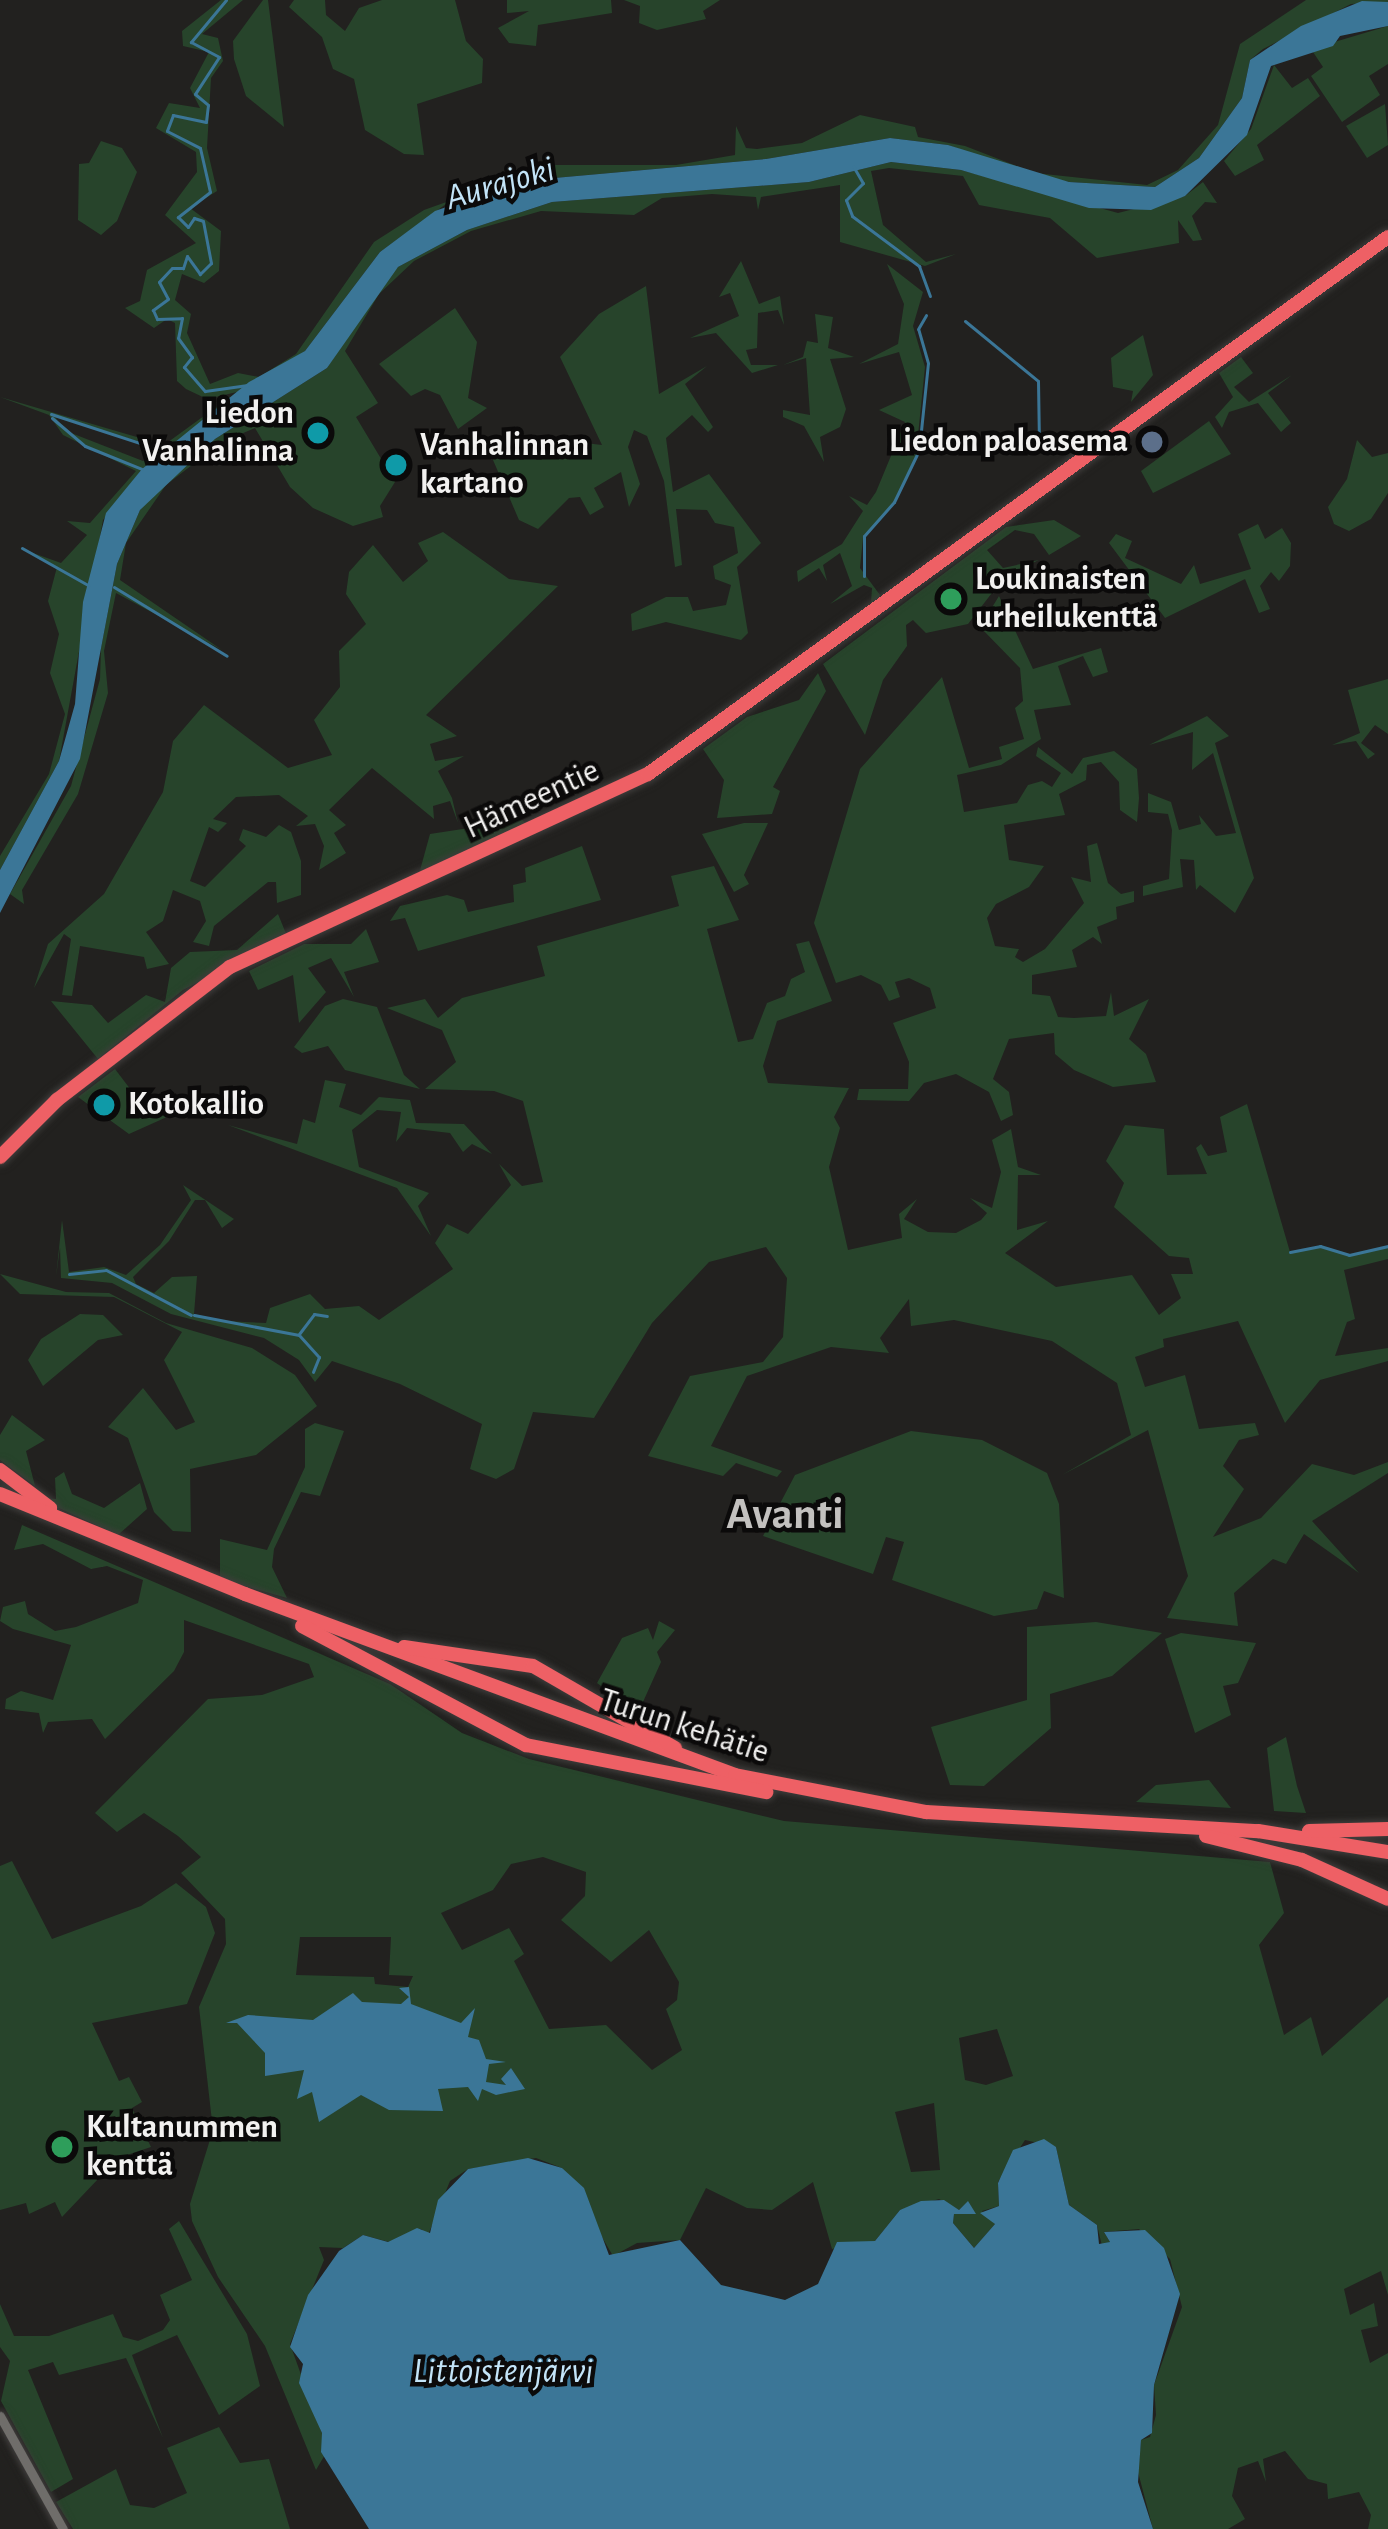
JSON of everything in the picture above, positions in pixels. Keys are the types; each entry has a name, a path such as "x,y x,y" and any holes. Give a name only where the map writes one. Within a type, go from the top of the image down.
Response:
{"highway":[{"name":"Hämeentie","path":"0,1157 80,1082 245,959 648,774 1388,237"},
{"name":"Hämeentie","path":"0,1168 80,1082"},
{"path":"0,1470 112,1541"},
{"name":"Turun kehätie","path":"0,1494 524,1704 777,1795 947,1823 1206,1836 1388,1857"},
{"name":"Turun kehätie","path":"0,1504 302,1626 506,1697"},
{"path":"302,1626 526,1745 777,1795"},
{"path":"344,1632 533,1666 679,1750 799,1791"},
{"name":"Turun kehätie","path":"524,1704 682,1759 799,1791 951,1815 1258,1831 1388,1857"},
{"path":"1258,1831 1388,1829"},
{"path":"1206,1836 1302,1860 1388,1899"}],"main road":[{"path":"0,2416 62,2529"}],"green space":[{"path":"221,0 243,0 202,34 218,38 223,61 211,78 207,148 217,191 190,208 221,231 219,271 204,283 182,274 175,300 191,314 187,333 210,384 238,373 259,377 296,354 374,242 424,210 522,175 556,165 676,165 735,155 736,126 746,148 757,149 802,143 860,115 915,127 918,137 965,146 1035,173 1147,185 1178,170 1218,125 1240,44 1306,0 1388,0 1351,4 1263,49 1250,60 1242,98 1199,158 1155,187 1069,182 1033,175 948,145 890,138 766,159 521,181 446,204 380,252 305,351 142,469 103,520 59,761 0,870 0,856 49,774 65,714 50,673 59,634 48,601 57,567 19,548 61,563 87,535 67,521 90,523 136,471 63,435 49,415 0,397 164,445 237,392 207,399 186,389 177,381 175,323 167,319 154,328 125,308 140,301 147,270 196,243 165,215 197,172 196,152 156,128 169,103 200,108 190,88 209,52 183,46 182,31","holes":["55,417 158,447 160,453 143,461 66,431"]},
{"path":"263,0 268,0 284,127 246,96 234,59 233,41"},
{"path":"294,0 325,0 326,15 345,31 359,8 382,0 455,0 466,41 483,59 482,83 417,104 424,155 404,154 365,130 354,79 333,69 322,37 289,7"},
{"path":"507,0 611,0 612,13 538,25 536,46 509,43 498,28 529,11 507,13"},
{"path":"624,0 720,0 703,11 706,19 657,30 639,23 640,6"},
{"path":"1388,26 1388,64 1369,76 1380,95 1342,122 1311,76 1323,67 1311,49"},
{"path":"1274,65 1292,88 1308,78 1320,96 1257,145 1264,160 1235,176 1224,161 1251,129"},
{"path":"1385,104 1388,145 1367,158 1346,126"},
{"path":"101,141 122,148 137,172 117,221 101,235 78,220 79,164 89,163"},
{"path":"891,162 961,170 1118,213 1185,196 1203,182 1217,203 1205,202 1192,216 1202,240 1193,241 1178,220 1179,243 1097,258 1050,218 979,205 963,176 889,168 871,171 883,225 926,262 956,254 925,266 840,242 840,185 761,197 758,210 756,197 712,194 662,198 634,215 541,211 471,231 414,261 379,294 345,351 378,403 356,417 395,482 380,506 383,517 353,526 313,508 290,487 255,428 222,442 166,485 126,543 120,580 222,650 116,593 104,651 108,693 78,794 22,890 24,904 10,894 71,786 100,679 101,648 117,564 140,510 156,490 215,439 327,368 382,282 398,267 467,230 552,202 809,182"},
{"path":"741,261 759,304 780,296 784,325 778,310 758,313 757,348 746,350 751,365 778,365 752,373 716,333 690,338 739,316 730,293 719,297"},
{"path":"887,264 923,292 913,326 925,367 916,455 895,501 863,538 860,568 880,595 878,599 871,603 872,588 864,585 830,604 852,586 840,553 823,565 827,581 819,568 798,582 797,571 842,544 863,511 849,496 867,505 876,492 905,422 879,410 912,395 899,352 859,364 898,344 904,304"},
{"path":"646,286 659,394 707,366 685,384 713,427 708,432 692,415 666,438 673,492 709,474 761,543 737,567 748,633 741,640 666,622 632,631 631,614 666,597 688,597 693,611 726,605 731,585 715,579 713,566 738,553 734,527 715,523 707,510 676,509 682,565 675,567 664,481 647,436 634,430 628,447 640,484 629,507 621,472 594,488 604,507 590,515 580,497 569,498 538,529 519,520 493,460 497,445 517,435 602,445 560,357 599,314"},
{"path":"455,308 477,342 468,398 487,408 458,429 440,395 425,389 411,396 379,364"},
{"path":"815,314 833,317 828,348 854,357 830,359 846,409 840,427 820,437 824,462 804,426 783,417 783,410 810,415 806,358 783,365 803,357 807,341 818,343"},
{"path":"1143,335 1153,375 1131,402 1133,391 1113,387 1111,358"},
{"path":"1241,357 1253,373 1234,387 1249,402 1292,375 1268,393 1291,423 1281,432 1258,403 1229,412 1222,428 1215,417 1233,397 1219,373"},
{"path":"1209,421 1231,454 1153,493 1141,471"},
{"path":"1357,440 1372,457 1388,453 1388,493 1371,519 1349,531 1334,524 1328,507 1347,479"},
{"path":"1054,520 1081,536 1049,555 1034,534 1015,530 987,550 1003,568 1039,560 1005,576 968,624 926,633 913,620 906,625 907,646 883,680 865,735 823,664 1006,527"},
{"path":"1258,524 1265,539 1282,528 1291,543 1290,566 1279,581 1271,572 1260,586 1270,609 1259,613 1245,579 1165,618 1109,543 1116,534 1132,541 1125,558 1181,584 1194,565 1200,584 1251,569 1238,534"},
{"path":"443,532 509,579 558,586 426,715 457,736 430,744 435,761 464,756 438,771 452,798 458,823 450,801 433,806 434,819 372,768 329,810 346,825 334,833 346,853 319,870 324,846 315,824 296,826 308,816 279,795 236,797 213,819 227,823 218,832 209,827 190,881 205,887 246,846 239,840 243,829 266,837 279,825 291,832 301,861 301,895 277,903 276,882 268,882 214,926 209,946 193,942 206,921 200,901 173,890 163,921 146,932 169,964 147,969 144,957 80,946 72,996 62,995 71,939 64,934 34,988 48,944 104,894 163,792 173,741 204,705 288,768 332,755 314,720 340,687 339,651 366,624 346,594 349,572 373,545 403,582 428,561 418,543"},
{"path":"999,596 1033,669 1101,648 1108,672 1093,677 1083,656 1058,666 1071,705 1034,710 1041,739 1001,765 957,775 964,812 1017,803 1028,785 1042,781 1052,787 1061,773 1036,756 1038,747 1072,774 1083,758 1114,751 1137,769 1139,798 1137,822 1120,810 1119,782 1101,762 1087,765 1086,780 1059,794 1065,815 1004,825 1009,860 1044,866 1029,887 996,904 987,918 995,946 1019,949 1015,957 1023,962 1045,949 1084,903 1071,877 1091,882 1087,846 1097,843 1108,883 1121,894 1134,891 1134,902 1116,907 1117,919 1097,927 1102,944 1093,937 1072,950 1077,967 1032,975 1032,994 1050,996 1058,1017 1074,1018 1106,1016 1111,992 1114,1016 1149,999 1129,1039 1146,1054 1156,1082 1113,1087 1074,1070 1055,1054 1054,1033 1009,1039 993,1079 1009,1092 1013,1115 1001,1121 989,1092 956,1074 924,1083 909,1101 857,1100 859,1089 908,1089 909,1062 893,1023 936,1008 930,988 909,978 895,982 900,997 889,1001 881,985 861,975 836,983 814,923 860,769 942,677 969,768 1002,759 999,747 1024,739 1015,708 1023,701 1020,668 980,627"},
{"path":"818,673 826,691 773,787 780,791 772,814 717,818 724,780 703,749 747,717 799,700"},
{"path":"1388,679 1388,734 1375,725 1361,743 1375,754 1368,759 1356,741 1332,745 1360,733 1348,690"},
{"path":"1207,716 1229,736 1215,743 1254,878 1235,913 1200,885 1196,890 1194,860 1180,859 1183,887 1143,896 1143,886 1169,879 1172,830 1168,814 1148,812 1148,793 1171,802 1179,830 1201,824 1199,815 1216,836 1236,833 1213,753 1192,770 1193,732 1149,745"},
{"path":"522,820 529,825 419,874 430,834"},
{"path":"744,823 768,823 744,875 749,884 734,892 702,834"},
{"path":"582,846 601,900 418,951 405,918 390,921 400,906 447,895 464,900 468,912 514,902 513,885 526,882 525,868"},
{"path":"714,866 739,920 707,929 738,1042 753,1039 767,1003 785,996 791,979 805,972 796,944 809,941 832,1001 777,1021 763,1066 768,1083 849,1088 834,1117 840,1128 829,1167 848,1250 902,1238 899,1214 917,1199 904,1219 928,1232 956,1233 981,1220 987,1213 970,1198 992,1208 1001,1172 992,1140 1011,1129 1018,1167 1041,1175 1018,1175 1017,1230 1048,1221 1005,1253 1056,1287 1132,1275 1159,1315 1181,1298 1171,1274 1193,1274 1189,1258 1169,1256 1114,1207 1124,1183 1106,1161 1125,1125 1164,1129 1167,1175 1207,1174 1196,1148 1201,1144 1208,1156 1227,1152 1220,1117 1247,1104 1290,1252 1320,1246 1349,1255 1388,1246 1388,1259 1344,1270 1355,1319 1347,1322 1335,1356 1388,1348 1388,1361 1320,1380 1285,1423 1238,1321 1163,1339 1164,1347 1135,1357 1145,1387 1185,1375 1199,1429 1255,1423 1259,1435 1239,1440 1223,1466 1244,1489 1213,1537 1261,1518 1312,1464 1354,1475 1388,1462 1388,1473 1312,1521 1359,1573 1304,1534 1286,1564 1273,1559 1234,1593 1238,1626 1167,1618 1188,1576 1148,1430 1062,1475 1131,1435 1117,1383 1052,1341 954,1320 911,1326 909,1299 880,1338 889,1353 831,1347 747,1376 711,1446 782,1471 777,1477 736,1463 723,1476 648,1456 690,1376 763,1362 783,1337 787,1278 766,1247 709,1262 652,1323 594,1418 533,1412 514,1469 496,1479 470,1469 482,1424 400,1384 332,1361 315,1382 299,1360 264,1338 171,1314 112,1283 61,1278 60,1247 56,1277 62,1220 69,1272 104,1267 126,1275 160,1245 191,1200 183,1185 234,1219 222,1228 205,1200 195,1200 169,1241 133,1277 136,1284 154,1293 172,1277 197,1276 194,1314 224,1321 266,1323 270,1308 310,1294 325,1309 359,1306 379,1320 453,1269 435,1243 447,1224 468,1234 511,1185 499,1164 522,1186 543,1182 523,1101 494,1091 425,1089 456,1062 442,1030 387,1008 425,999 438,1018 462,998 545,976 537,946 679,906 671,876"},
{"path":"278,914 287,936 183,990 98,1059 51,1001 92,1005 108,1023 146,995 165,1002 171,968 190,952 237,950"},
{"path":"366,929 379,962 344,972 354,997 331,958 308,968 326,992 299,1023 293,975 258,990 249,971 304,944 351,944"},
{"path":"343,999 377,1007 404,1075 420,1089 345,1070 328,1046 302,1053 294,1047 325,1006"},
{"path":"115,1069 134,1094 187,1108 129,1134 78,1097"},
{"name":"Kotokallio","path":"325,1080 346,1084 339,1107 361,1115 379,1097 410,1100 416,1123 464,1124 492,1154 472,1144 463,1152 450,1133 407,1128 396,1142 401,1112 377,1110 352,1130 359,1167 429,1193 418,1206 431,1236 397,1188 228,1125 297,1144 303,1119 315,1123"},
{"path":"0,1274 66,1292 109,1293 166,1323 252,1348 295,1375 317,1406 256,1455 190,1469 191,1532 173,1531 154,1512 128,1438 108,1427 143,1388 176,1430 195,1422 164,1360 182,1332 114,1297 20,1294"},
{"path":"80,1314 103,1315 123,1335 98,1340 43,1386 28,1360 41,1339"},
{"path":"12,1415 45,1440 26,1451 35,1486 0,1460 0,1435"},
{"path":"315,1423 344,1431 320,1496 301,1492 274,1549 272,1567 287,1598 220,1579 220,1539 267,1550 305,1467 305,1429"},
{"path":"911,1431 982,1440 1047,1473 1059,1504 1064,1598 1044,1591 1037,1609 994,1616 892,1580 904,1542 886,1537 873,1574 763,1536 795,1475"},
{"path":"64,1472 72,1494 104,1508 140,1483 147,1509 118,1535 37,1498 56,1499 55,1478"},
{"path":"22,1525 390,1684 462,1733 529,1759 784,1821 1270,1862 1284,1913 1259,1945 1284,2035 1311,2017 1322,2056 1388,1997 1388,2295 1381,2271 1344,2289 1350,2315 1374,2303 1378,2326 1361,2330 1370,2363 1388,2353 1388,2529 1368,2529 1371,2515 1359,2492 1328,2499 1327,2484 1308,2479 1285,2451 1263,2459 1266,2482 1258,2461 1238,2468 1232,2496 1245,2519 1228,2529 1153,2529 1138,2472 1141,2440 1150,2437 1156,2415 1154,2385 1182,2307 1170,2259 1139,2229 1104,2232 1110,2242 1102,2246 1097,2225 1069,2205 1056,2147 1025,2140 998,2182 999,2206 982,2211 995,2224 974,2248 953,2223 954,2214 975,2214 968,2202 959,2210 939,2199 900,2210 875,2241 832,2249 813,2182 772,2210 747,2208 706,2188 680,2240 637,2243 613,2256 562,2168 536,2158 468,2169 450,2181 428,2235 421,2229 389,2242 363,2235 343,2248 319,2247 324,2260 290,2344 322,2433 326,2453 316,2470 265,2346 218,2277 192,2221 190,2204 213,2130 199,2007 226,1944 225,1919 181,1873 201,1857 178,1836 144,1813 117,1832 95,1813 208,1699 262,1695 314,1677 309,1664 184,1620 184,1652 174,1671 105,1739 92,1719 48,1722 43,1733 39,1713 5,1709 6,1699 21,1691 53,1700 71,1645 13,1629 0,1621 3,1607 25,1601 28,1614 55,1631 76,1627 138,1603 143,1580 107,1566 91,1569 43,1544 14,1550","holes":["543,1857 586,1872 585,1896 561,1920 611,1962 649,1930 679,1982 677,2000 666,2009 682,2050 652,2070 606,2025 549,2029 514,1961 524,1954 509,1928 462,1950 441,1913 493,1890 511,1864","300,1937 391,1937 389,1975 413,1976 408,1987 375,1984 374,1977 296,1975","997,2029 1013,2076 986,2085 965,2080 959,2038","934,2103 940,2170 911,2172 895,2112"]},
{"path":"659,1621 675,1630 657,1652 661,1662 638,1713 597,1683 622,1638 648,1628 653,1640"},
{"path":"1096,1622 1162,1633 1112,1676 1050,1694 1051,1728 984,1786 950,1785 931,1727 1027,1700 1027,1627"},
{"path":"1181,1633 1256,1643 1238,1683 1223,1686 1231,1715 1195,1733 1165,1639"},
{"path":"1286,1737 1306,1813 1274,1811 1267,1748"},
{"path":"1209,1780 1231,1808 1136,1802 1156,1785"},
{"path":"12,1861 52,1939 141,1906 176,1883 206,1907 215,1933 187,2004 92,2023 119,2081 129,2077 142,2102 132,2108 151,2147 118,2158 62,2217 55,2202 29,2214 26,2203 0,2210 0,1866"},
{"path":"179,2221 247,2334 260,2386 219,2415 177,2335 132,2355 163,2438 126,2358 59,2375 53,2362 28,2370 73,2479 51,2492 1,2401 10,2361 0,2347 0,2304 14,2336 49,2336 113,2314 123,2337 138,2341 163,2330 170,2320 160,2295 192,2280 169,2229"},
{"path":"219,2427 240,2463 269,2459 290,2529 73,2529 56,2502 116,2469 130,2505 154,2508 187,2493 167,2448"}],"water":[{"path":"1362,1 1388,2 1388,26 1340,36 1333,46 1271,66 1247,135 1185,196 1151,210 1089,208 961,170 891,162 809,182 552,202 467,230 398,267 327,368 215,439 140,510 117,564 80,759 0,913 0,870 59,761 75,704 83,602 106,513 142,469 249,382 305,351 380,252 435,211 521,181 766,159 890,138 948,145 1069,182 1155,187 1199,158 1242,98 1250,60 1301,26"},
{"path":"409,1987 411,2004 461,2023 475,2008 468,2037 479,2040 486,2059 506,2062 489,2064 486,2082 506,2085 501,2079 511,2068 525,2089 496,2095 482,2089 478,2101 468,2087 438,2089 443,2111 389,2110 361,2095 319,2122 312,2092 297,2099 304,2070 265,2076 265,2053 237,2023 226,2023 248,2015 313,2020 353,1993 362,2002 401,2004 409,1997 399,1988"},
{"name":"Littoistenjärvi","path":"1044,2139 1056,2147 1069,2205 1097,2225 1099,2244 1110,2242 1104,2232 1145,2230 1164,2248 1180,2294 1154,2385 1152,2433 1141,2440 1138,2482 1153,2529 369,2529 321,2452 322,2433 299,2383 303,2364 290,2347 308,2295 339,2251 363,2235 388,2242 417,2228 430,2233 438,2200 468,2169 528,2158 562,2168 584,2188 609,2255 680,2240 721,2285 785,2300 818,2284 837,2242 875,2241 900,2210 921,2201 944,2200 959,2210 968,2201 976,2214 954,2214 953,2223 974,2248 995,2224 980,2213 999,2206 998,2183 1013,2150"}],"waterway":[{"path":"226,0 191,42 219,57 195,94 208,105 206,122 173,115 167,131 200,148 210,192 178,217 188,227 194,218 203,221 211,263 200,274 187,256 183,268 172,268 159,282 168,299 153,310 157,319 182,318 178,338 192,357 184,367 205,391 248,385"},
{"path":"853,166 863,183 846,200 852,216 919,266 930,296"},
{"path":"864,576 864,536 894,502 919,450 928,363 918,329 926,315"},
{"path":"965,321 1038,381 1039,444"},
{"path":"51,414 167,452"},
{"path":"52,418 85,446 142,469"},
{"path":"22,548 88,585"},
{"path":"114,587 227,656"},
{"path":"1290,1252 1320,1246 1349,1255 1388,1246"},
{"path":"69,1274 106,1270 191,1315"},
{"path":"299,1334 314,1314 327,1316"},
{"path":"194,1315 299,1335 319,1357 313,1372"}],"place":[{"name":"Liedon Vanhalinna","path":"318,433"},
{"name":"Liedon paloasema","path":"1152,442"},
{"name":"Vanhalinnan kartano","path":"396,465"},
{"name":"Loukinaisten urheilukenttä","path":"951,599"},
{"name":"Kotokallio","path":"104,1105"},
{"name":"Kultanummen kenttä","path":"62,2147"}],"district":[{"name":"Avanti","path":"785,1515"}],"water label":[{"name":"Aurajoki","path":"500,184"}]}
